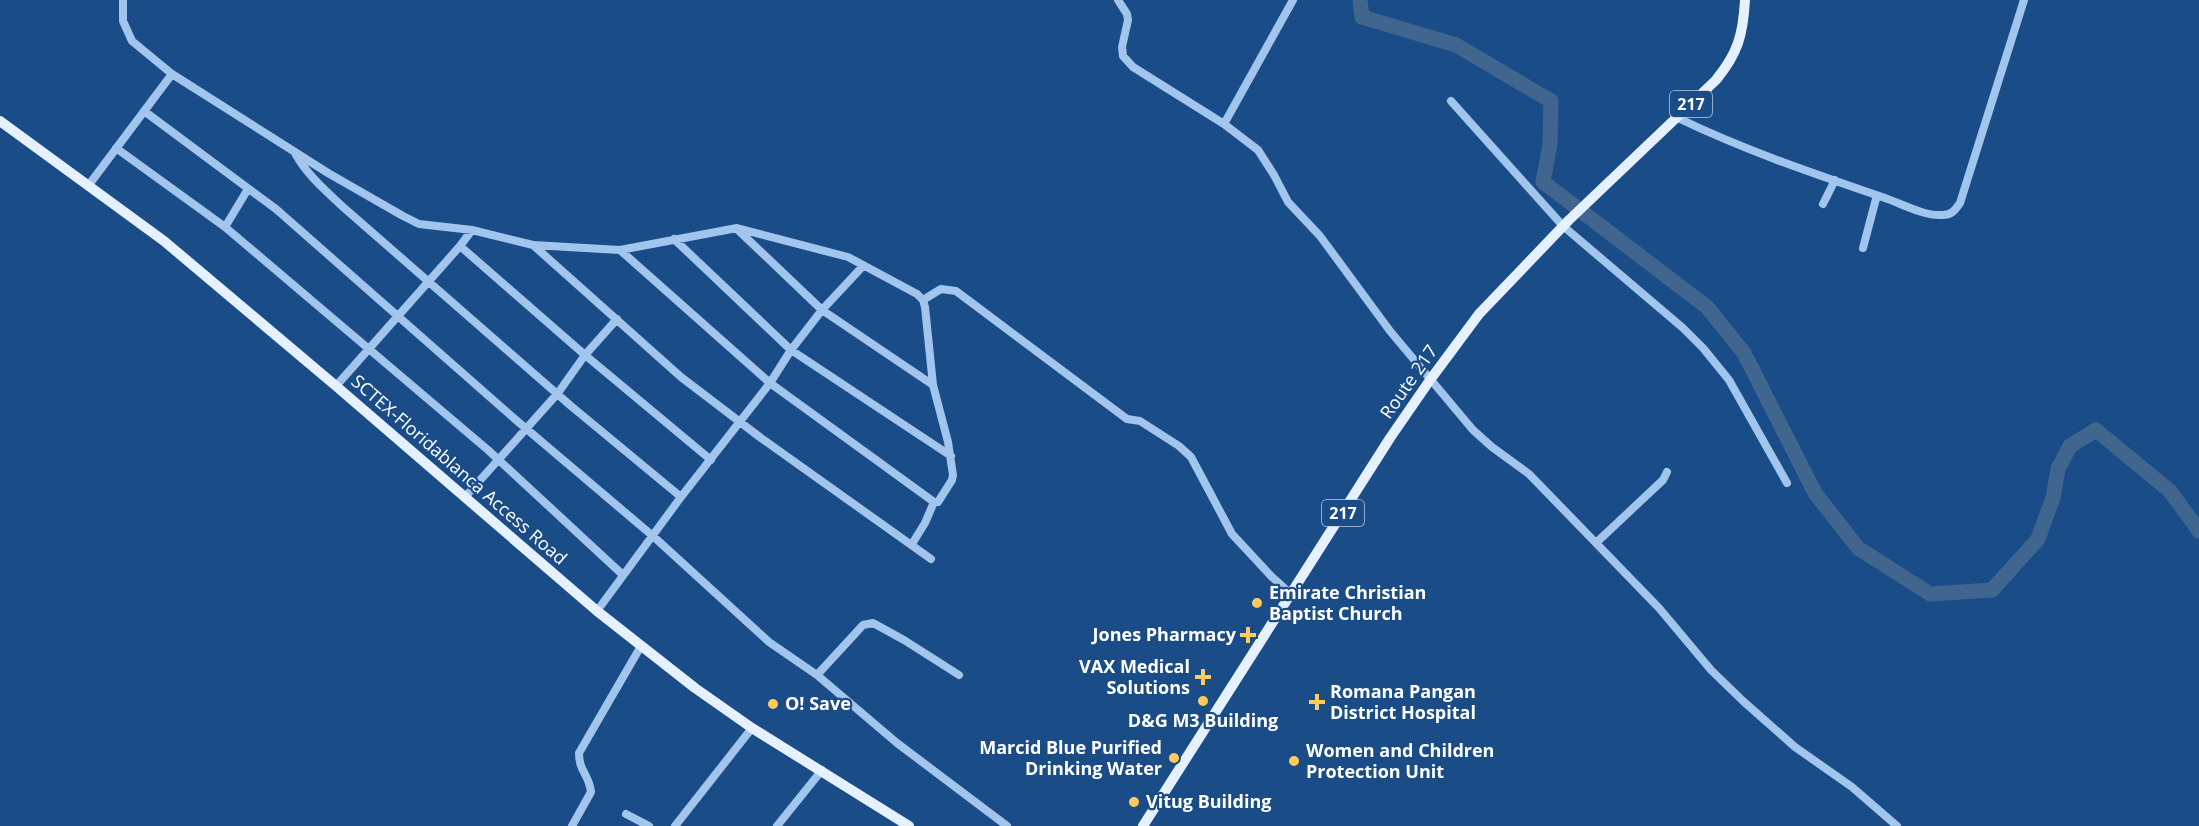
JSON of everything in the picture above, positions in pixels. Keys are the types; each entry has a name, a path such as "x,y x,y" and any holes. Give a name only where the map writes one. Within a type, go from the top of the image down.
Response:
{"main road":[{"name":"Route 217","path":"1143,826 1430,380 1479,314 1566,223 1716,81 1731,62 1738,46 1743,26 1744,0"},
{"name":"SCTEX-Floridablanca Access Road","path":"0,121 164,241 597,611 694,688 752,728 909,826"}],"street":[{"path":"123,0 123,21 132,41 172,74 293,150 419,224 472,230 532,245 620,250 736,228 848,257 917,294 923,300 933,385 951,456 952,480 938,502 934,502 912,544"},
{"path":"1118,0 1128,20 1122,47 1123,56 1133,67 1224,124 1258,150 1288,202 1320,236 1390,331 1473,430 1529,474 1597,542 1659,608 1711,670 1743,701 1796,747 1852,788 1897,826"},
{"path":"1224,124 1293,0"},
{"path":"1678,118 1706,131 1877,195 1939,215 1954,212 1960,203 2024,0"},
{"path":"88,186 172,74"},
{"path":"1451,101 1566,223 1703,348 1729,380 1787,483"},
{"path":"144,111 276,209 654,537 769,642 817,675 897,743 1007,826"},
{"path":"116,148 225,227 498,460 623,575"},
{"path":"293,150 303,168 315,181 681,497"},
{"path":"1823,204 1835,180"},
{"path":"225,227 248,189"},
{"path":"1863,248 1877,195"},
{"path":"736,228 822,310 933,385"},
{"path":"336,386 472,230"},
{"path":"674,239 792,350 951,456"},
{"path":"532,245 681,377 761,438 931,559"},
{"path":"460,246 585,355 711,460"},
{"path":"620,250 770,383 934,502"},
{"path":"597,611 654,537 681,497 770,383 822,310 863,266"},
{"path":"923,300 941,289 956,291 1127,419 1140,421 1179,446 1191,457 1232,534 1291,594"},
{"path":"465,497 558,393 585,355 617,319"},
{"path":"1597,542 1663,480 1667,472"},
{"path":"817,675 862,625 867,623 873,623 904,640 959,675"},
{"path":"573,826 591,792 588,777 579,765 579,753 641,646"},
{"path":"675,826 752,728"},
{"path":"777,826 822,770"},
{"path":"626,813 649,826"}],"waterway":[{"path":"1360,0 1362,17 1456,45 1551,101 1550,144 1543,182 1707,307 1744,353 1815,493 1858,548 1930,594 1992,590 2038,539 2053,498 2058,469 2070,446 2096,430 2170,491 2199,531"}],"place":[{"name":"Emirate Christian Baptist Church","path":"1257,603"},
{"name":"Jones Pharmacy","path":"1248,635"},
{"name":"VAX Medical Solutions","path":"1203,677"},
{"name":"D&G M3 Building","path":"1203,701"},
{"name":"Romana Pangan District Hospital","path":"1317,702"},
{"name":"O! Save","path":"773,704"},
{"name":"Marcid Blue Purified Drinking Water","path":"1174,758"},
{"name":"Women and Children Protection Unit","path":"1294,761"},
{"name":"Vitug Building","path":"1134,802"}]}
